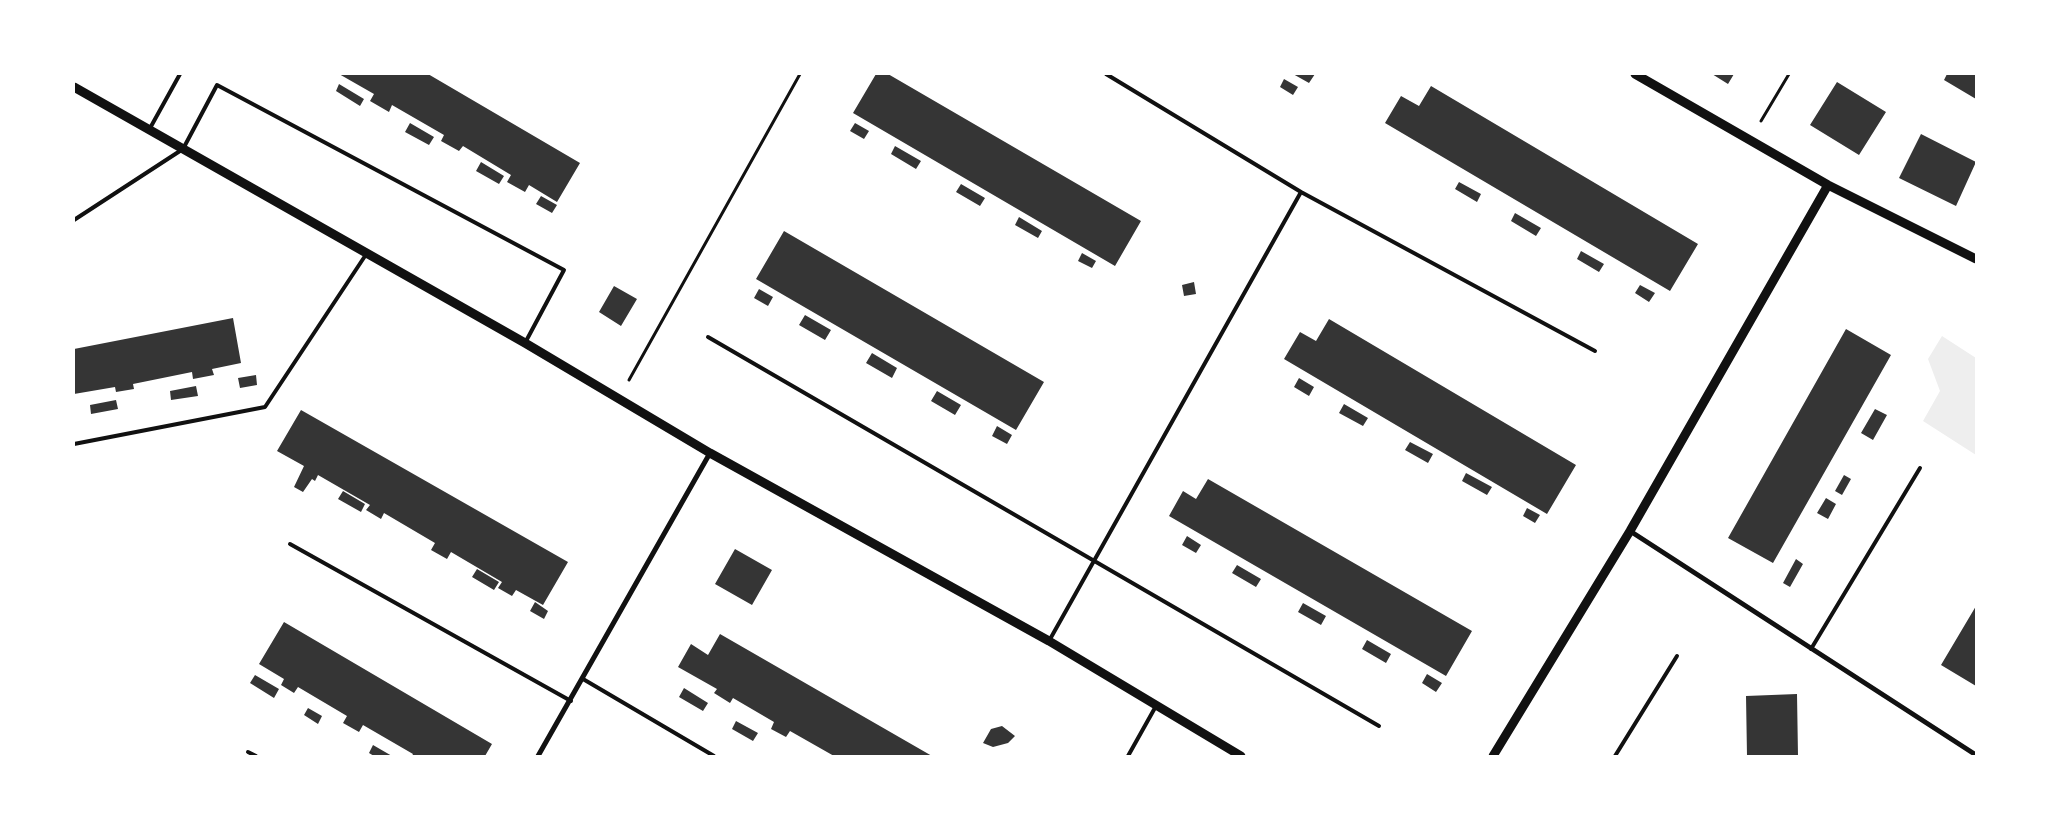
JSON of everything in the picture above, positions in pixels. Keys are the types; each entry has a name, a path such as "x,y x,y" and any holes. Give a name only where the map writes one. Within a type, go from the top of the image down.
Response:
{"street":[{"path":"1635,74 1828,185 1976,259"},
{"path":"74,87 525,343 710,452 1049,641 1241,756"},
{"path":"1493,756 1630,531 1828,185"},
{"path":"538,756 571,701 710,452"},
{"path":"1630,531 1976,755"}],"lane":[{"path":"149,130 180,74"},
{"path":"1106,74 1301,192 1595,351"},
{"path":"74,220 183,149 217,86 564,270 525,343"},
{"path":"1049,641 1301,192"},
{"path":"74,444 265,407 367,253"},
{"path":"708,337 1093,562 1379,726"},
{"path":"1811,649 1920,468"},
{"path":"290,544 571,701"},
{"path":"1616,756 1677,656"},
{"path":"583,679 714,756"},
{"path":"1128,756 1156,706"},
{"path":"248,752 256,756"}],"path":[{"path":"629,381 800,74"},
{"path":"1750,140 1788,74"}],"shaded area":[{"path":"1942,336 1976,358 1976,455 1923,421 1940,391 1928,359"}],"building":[{"path":"339,74 428,74 580,163 557,202 529,185 525,192 507,182 511,175 463,146 459,151 441,141 444,135 392,105 389,112 370,101 374,94"},
{"path":"876,74 888,74 1141,221 1115,266 853,113"},
{"path":"1293,74 1315,74 1309,83"},
{"path":"1712,74 1734,74 1728,84"},
{"path":"1947,74 1976,74 1976,99 1944,80"},
{"path":"1284,79 1298,87 1293,95 1280,87"},
{"path":"1837,82 1886,112 1859,155 1810,125"},
{"path":"339,84 364,99 360,106 336,91"},
{"path":"1431,86 1698,244 1670,291 1385,123 1401,96 1419,106"},
{"path":"410,123 434,137 429,145 405,132"},
{"path":"855,123 869,131 864,139 850,131"},
{"path":"1921,134 1976,162 1956,206 1899,178"},
{"path":"895,146 921,161 916,169 891,154"},
{"path":"481,162 504,176 499,184 476,171"},
{"path":"1459,182 1481,194 1477,202 1455,189"},
{"path":"961,184 985,198 980,206 956,192"},
{"path":"541,196 557,205 552,213 536,204"},
{"path":"1515,213 1541,228 1536,236 1511,221"},
{"path":"1019,217 1042,231 1038,238 1015,225"},
{"path":"784,231 1044,382 1016,430 756,279"},
{"path":"1581,251 1604,264 1599,272 1577,259"},
{"path":"1082,253 1096,261 1092,268 1078,261"},
{"path":"1194,282 1196,294 1184,296 1182,285"},
{"path":"1640,285 1655,293 1649,302 1635,293"},
{"path":"614,286 637,299 621,326 599,312"},
{"path":"759,289 773,297 768,306 754,298"},
{"path":"805,315 831,330 825,340 799,325"},
{"path":"233,318 241,363 212,369 214,375 193,379 192,372 133,384 134,389 116,392 115,387 74,394 74,349"},
{"path":"1329,319 1576,465 1547,514 1284,359 1300,332 1316,341"},
{"path":"1846,329 1891,355 1773,563 1728,538"},
{"path":"872,353 897,368 892,378 866,363"},
{"path":"256,375 257,385 240,388 238,378"},
{"path":"1299,378 1314,387 1309,396 1294,387"},
{"path":"196,386 198,396 171,400 170,391"},
{"path":"937,391 961,405 955,415 931,401"},
{"path":"116,400 118,409 91,414 90,405"},
{"path":"1344,404 1368,418 1363,426 1339,413"},
{"path":"1875,409 1887,415 1873,440 1861,433"},
{"path":"301,410 568,562 543,605 516,590 512,596 498,588 502,582 451,552 447,559 431,550 435,543 384,513 381,519 366,510 370,505 318,475 315,481 312,479 303,492 294,487 304,466 277,451"},
{"path":"997,426 1012,435 1007,444 992,436"},
{"path":"1410,442 1433,454 1428,463 1405,450"},
{"path":"1466,473 1492,487 1487,495 1462,481"},
{"path":"1844,475 1851,479 1842,495 1835,491"},
{"path":"1208,479 1472,631 1446,676 1169,516 1183,491 1196,499"},
{"path":"343,491 365,504 361,512 338,499"},
{"path":"1826,498 1836,504 1828,519 1817,513"},
{"path":"1527,508 1540,515 1535,523 1523,516"},
{"path":"1187,536 1201,545 1196,553 1182,545"},
{"path":"735,549 772,570 752,605 715,584"},
{"path":"1796,559 1803,564 1790,587 1783,583"},
{"path":"1237,565 1261,579 1256,587 1232,573"},
{"path":"477,569 499,582 494,590 472,577"},
{"path":"535,602 548,611 544,619 530,611"},
{"path":"1303,603 1326,616 1321,625 1298,612"},
{"path":"1976,606 1976,686 1941,665"},
{"path":"284,622 492,744 485,756 412,756 413,754 363,725 359,732 343,723 347,716 298,687 294,693 281,685 284,679 259,664"},
{"path":"720,634 932,756 834,756 790,731 786,737 771,729 774,722 733,698 730,703 714,693 717,689 678,667 691,644 708,655"},
{"path":"1367,640 1391,654 1386,663 1362,649"},
{"path":"1427,674 1442,683 1436,692 1422,683"},
{"path":"255,675 279,689 274,698 250,683"},
{"path":"684,688 708,703 703,711 679,697"},
{"path":"1797,694 1798,756 1747,756 1746,696"},
{"path":"308,708 322,716 318,724 304,715"},
{"path":"736,721 758,733 753,741 732,729"},
{"path":"1002,726 1015,736 1008,743 993,747 983,743 991,729"},
{"path":"373,745 392,756 374,756 369,753"}]}
